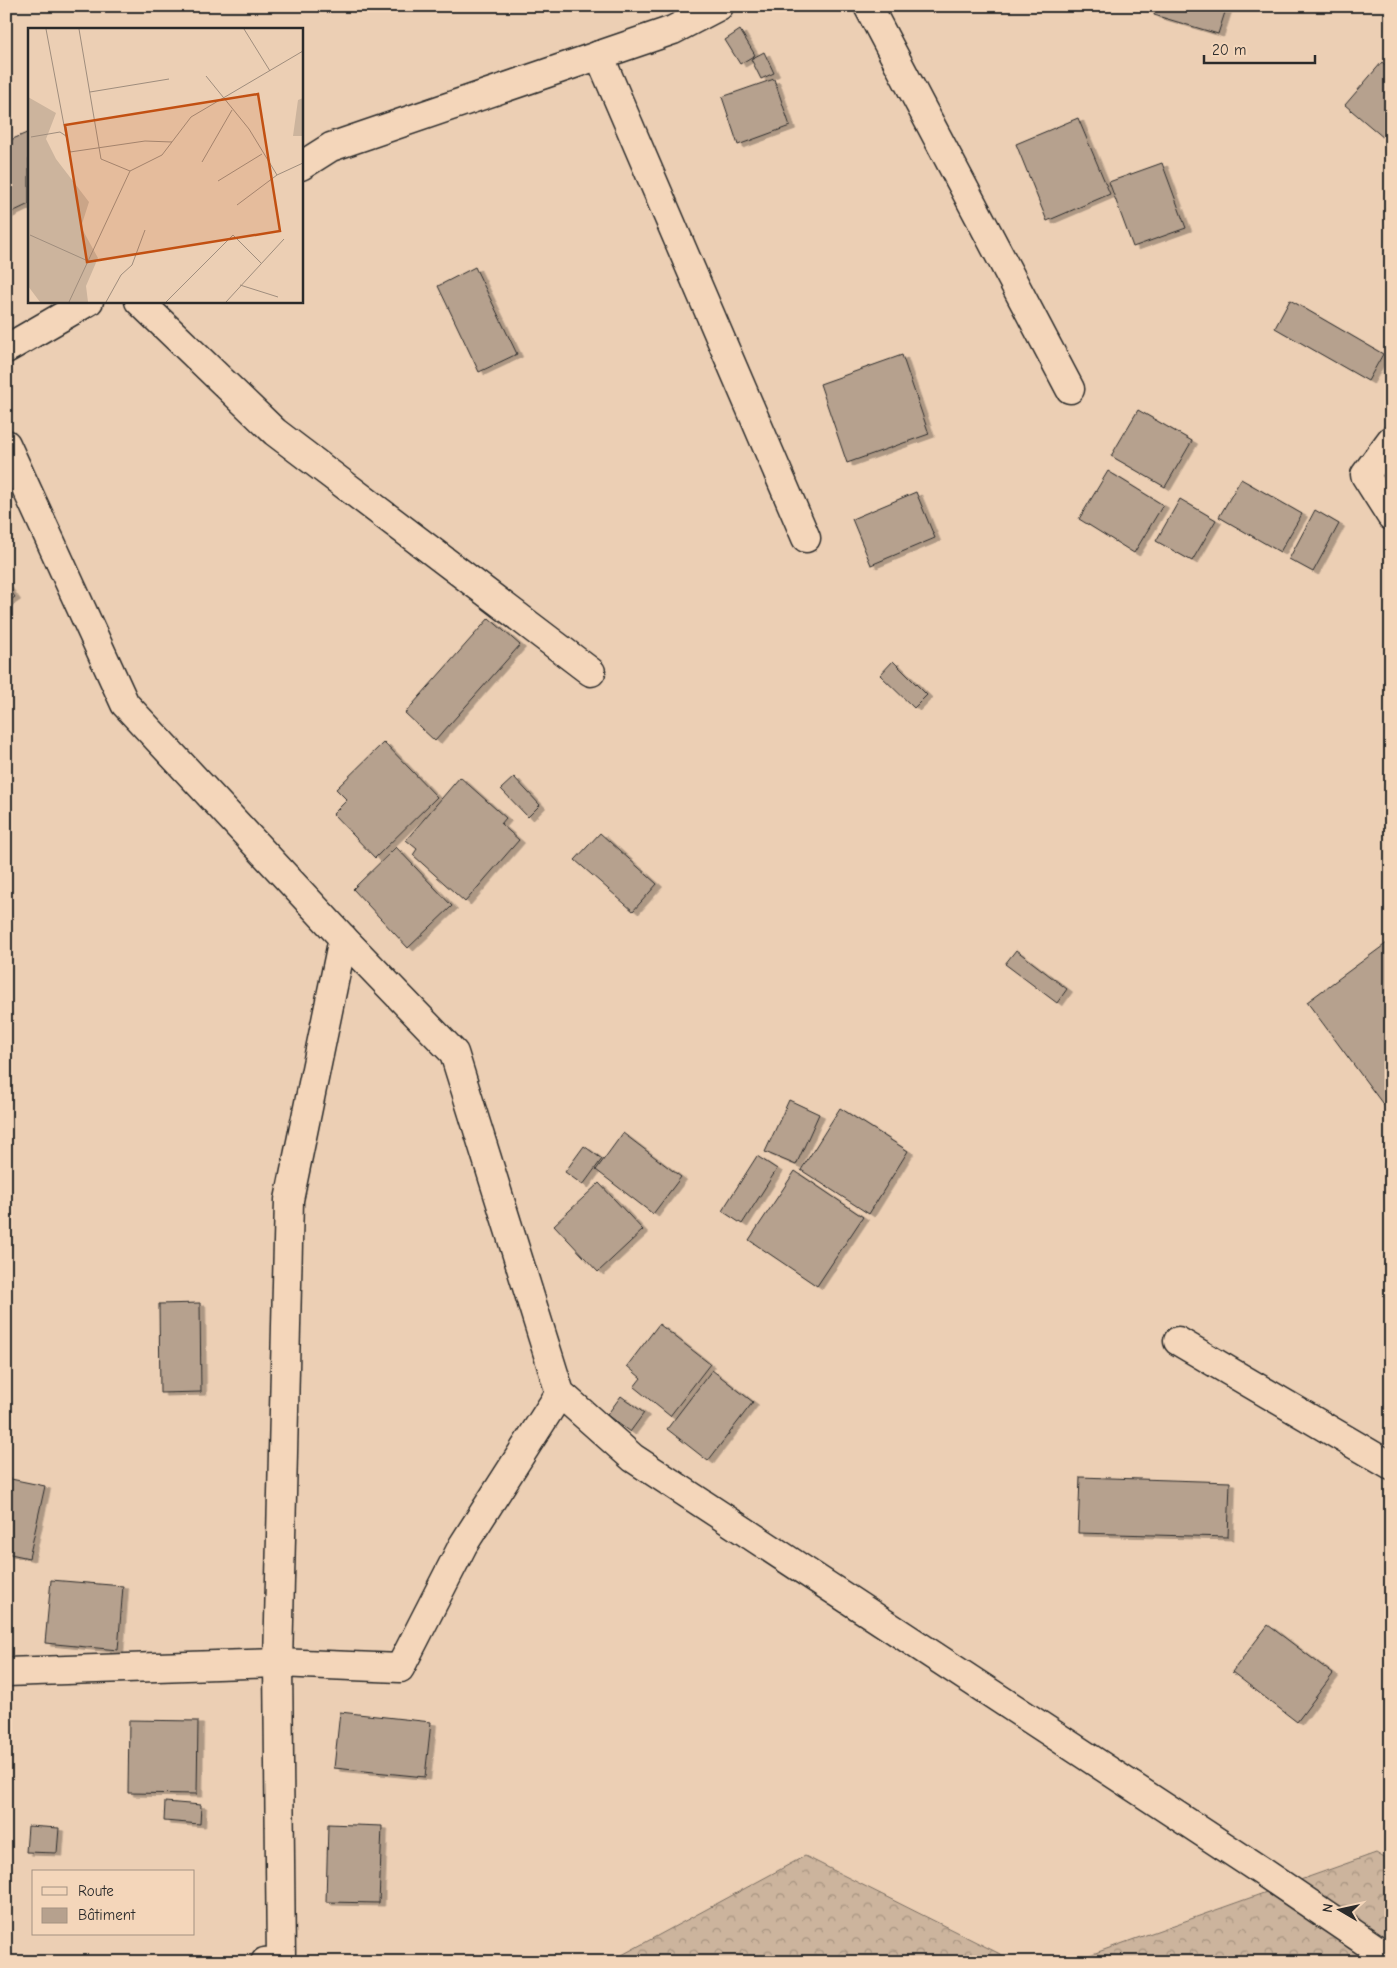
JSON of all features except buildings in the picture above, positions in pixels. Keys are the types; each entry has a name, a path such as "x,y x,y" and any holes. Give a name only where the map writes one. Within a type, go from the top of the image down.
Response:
{"street":[{"path":"302,165 331,147 673,30 719,6"},
{"path":"868,6 1070,389"},
{"path":"599,55 806,538"},
{"path":"6,349 87,302"},
{"path":"140,302 274,432 591,672"},
{"path":"1391,440 1365,476 1391,516"},
{"path":"6,444 125,704 343,938 454,1053 560,1393 633,1458 1263,1872 1389,1959"},
{"path":"265,1962 281,1960 278,1663 288,1200 343,938"},
{"path":"1178,1341 1391,1466"},
{"path":"6,1672 278,1663 400,1668 463,1545 560,1393"}],"green space":[{"path":"1376,1853 1391,1862 1391,1962 1070,1962"},
{"path":"805,1856 1016,1962 609,1962"}]}
